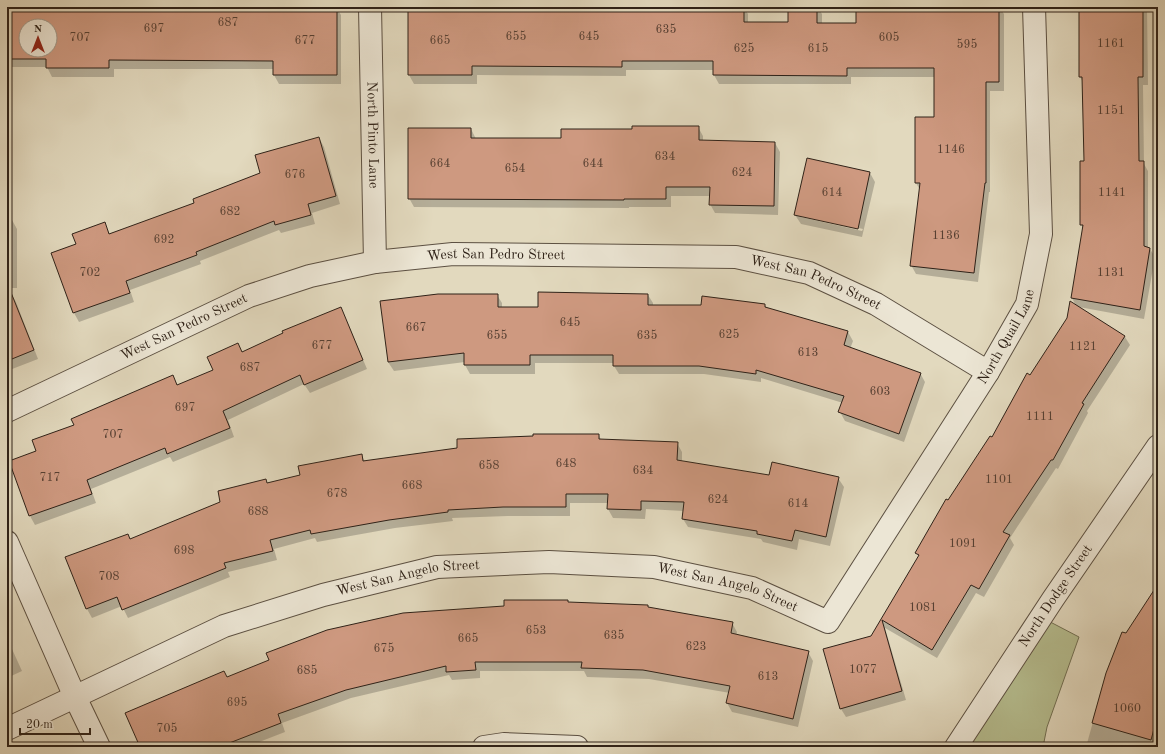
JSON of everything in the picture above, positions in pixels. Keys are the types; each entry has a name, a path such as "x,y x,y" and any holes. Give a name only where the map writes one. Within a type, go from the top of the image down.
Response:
{"street":[{"name":"North Pinto Lane","path":"370,7 375,262"},
{"name":"North Quail Lane","path":"828,622 988,372 1027,304 1041,234 1034,7"},
{"name":"West San Pedro Street","path":"7,411 248,296 310,276 375,262 453,254 736,257 809,273 876,304 988,372"},
{"name":"North Dodge Street","path":"956,747 1053,599 1158,446"},
{"path":"7,542 75,697 99,747"},
{"name":"West San Angelo Street","path":"7,729 224,626 323,595 437,567 549,562 654,567 752,588 828,622"},
{"path":"484,747 504,744 577,747"}],"green space":[{"path":"1035,614 1079,637 1047,727 1043,747 947,747"}],"building":[{"path":"7,7 169,7 169,9 273,9 273,7 337,7 337,75 273,75 273,61 109,60 109,68 46,68 46,59 7,59"},
{"path":"408,7 744,7 744,22 788,22 788,7 817,7 817,23 856,23 856,7 999,7 999,82 986,82 986,183 974,273 910,266 920,183 915,183 915,117 934,117 934,68 847,68 847,76 713,75 713,61 622,61 622,67 472,66 472,75 408,75"},
{"path":"1143,10 1143,77 1138,77 1139,161 1144,161 1144,246 1150,248 1140,310 1071,298 1083,225 1080,225 1080,161 1084,161 1082,77 1079,77 1079,11"},
{"path":"632,126 699,126 699,140 775,142 774,206 709,205 710,187 666,187 666,199 408,199 408,128 471,128 471,138 561,138 561,129 632,129"},
{"path":"319,137 336,196 308,204 311,215 275,225 274,221 196,252 197,255 126,281 130,293 73,313 51,253 76,244 72,234 105,222 109,234 194,203 193,199 260,173 255,155"},
{"path":"807,158 870,172 858,229 794,215"},
{"path":"7,285 34,350 7,361"},
{"path":"538,292 648,294 648,305 701,305 702,296 765,304 765,307 848,331 844,345 921,373 899,434 838,412 844,396 756,370 756,374 699,366 613,366 613,355 530,355 530,365 464,365 464,353 388,362 380,301 438,294 498,294 498,307 538,307"},
{"path":"1070,301 1125,336 1082,403 1084,404 1053,460 1051,460 1003,532 1010,535 979,589 971,585 932,650 882,620 902,691 840,709 823,649 871,636 919,555 915,553 946,499 948,500 990,436 992,437 1027,373 1030,375 1067,318"},
{"path":"341,307 363,360 304,385 300,375 223,411 230,428 167,454 165,448 87,480 92,494 29,516 9,461 36,451 32,440 74,425 71,419 173,375 177,385 213,370 207,357 238,343 242,352 283,333 282,331"},
{"path":"533,434 599,434 599,439 678,442 677,460 769,475 772,462 839,477 826,537 795,530 792,541 757,534 757,531 682,519 684,502 641,501 641,510 607,509 608,494 566,494 566,507 503,507 448,510 448,512 389,520 311,534 310,530 270,540 273,551 224,563 226,568 122,610 117,597 86,609 65,557 128,534 130,539 220,502 218,491 266,479 267,483 300,475 298,466 362,454 363,461 457,448 457,439 533,436"},
{"path":"1158,584 1158,714 1151,740 1092,723 1106,673 1122,632 1126,633"},
{"path":"504,600 568,600 568,602 648,605 648,607 733,622 731,633 809,651 793,719 726,703 730,686 643,670 581,668 582,662 475,662 476,670 446,672 446,666 346,690 278,714 281,723 219,747 140,747 125,713 224,671 227,677 269,660 266,653 327,630 403,613 504,606"}]}
